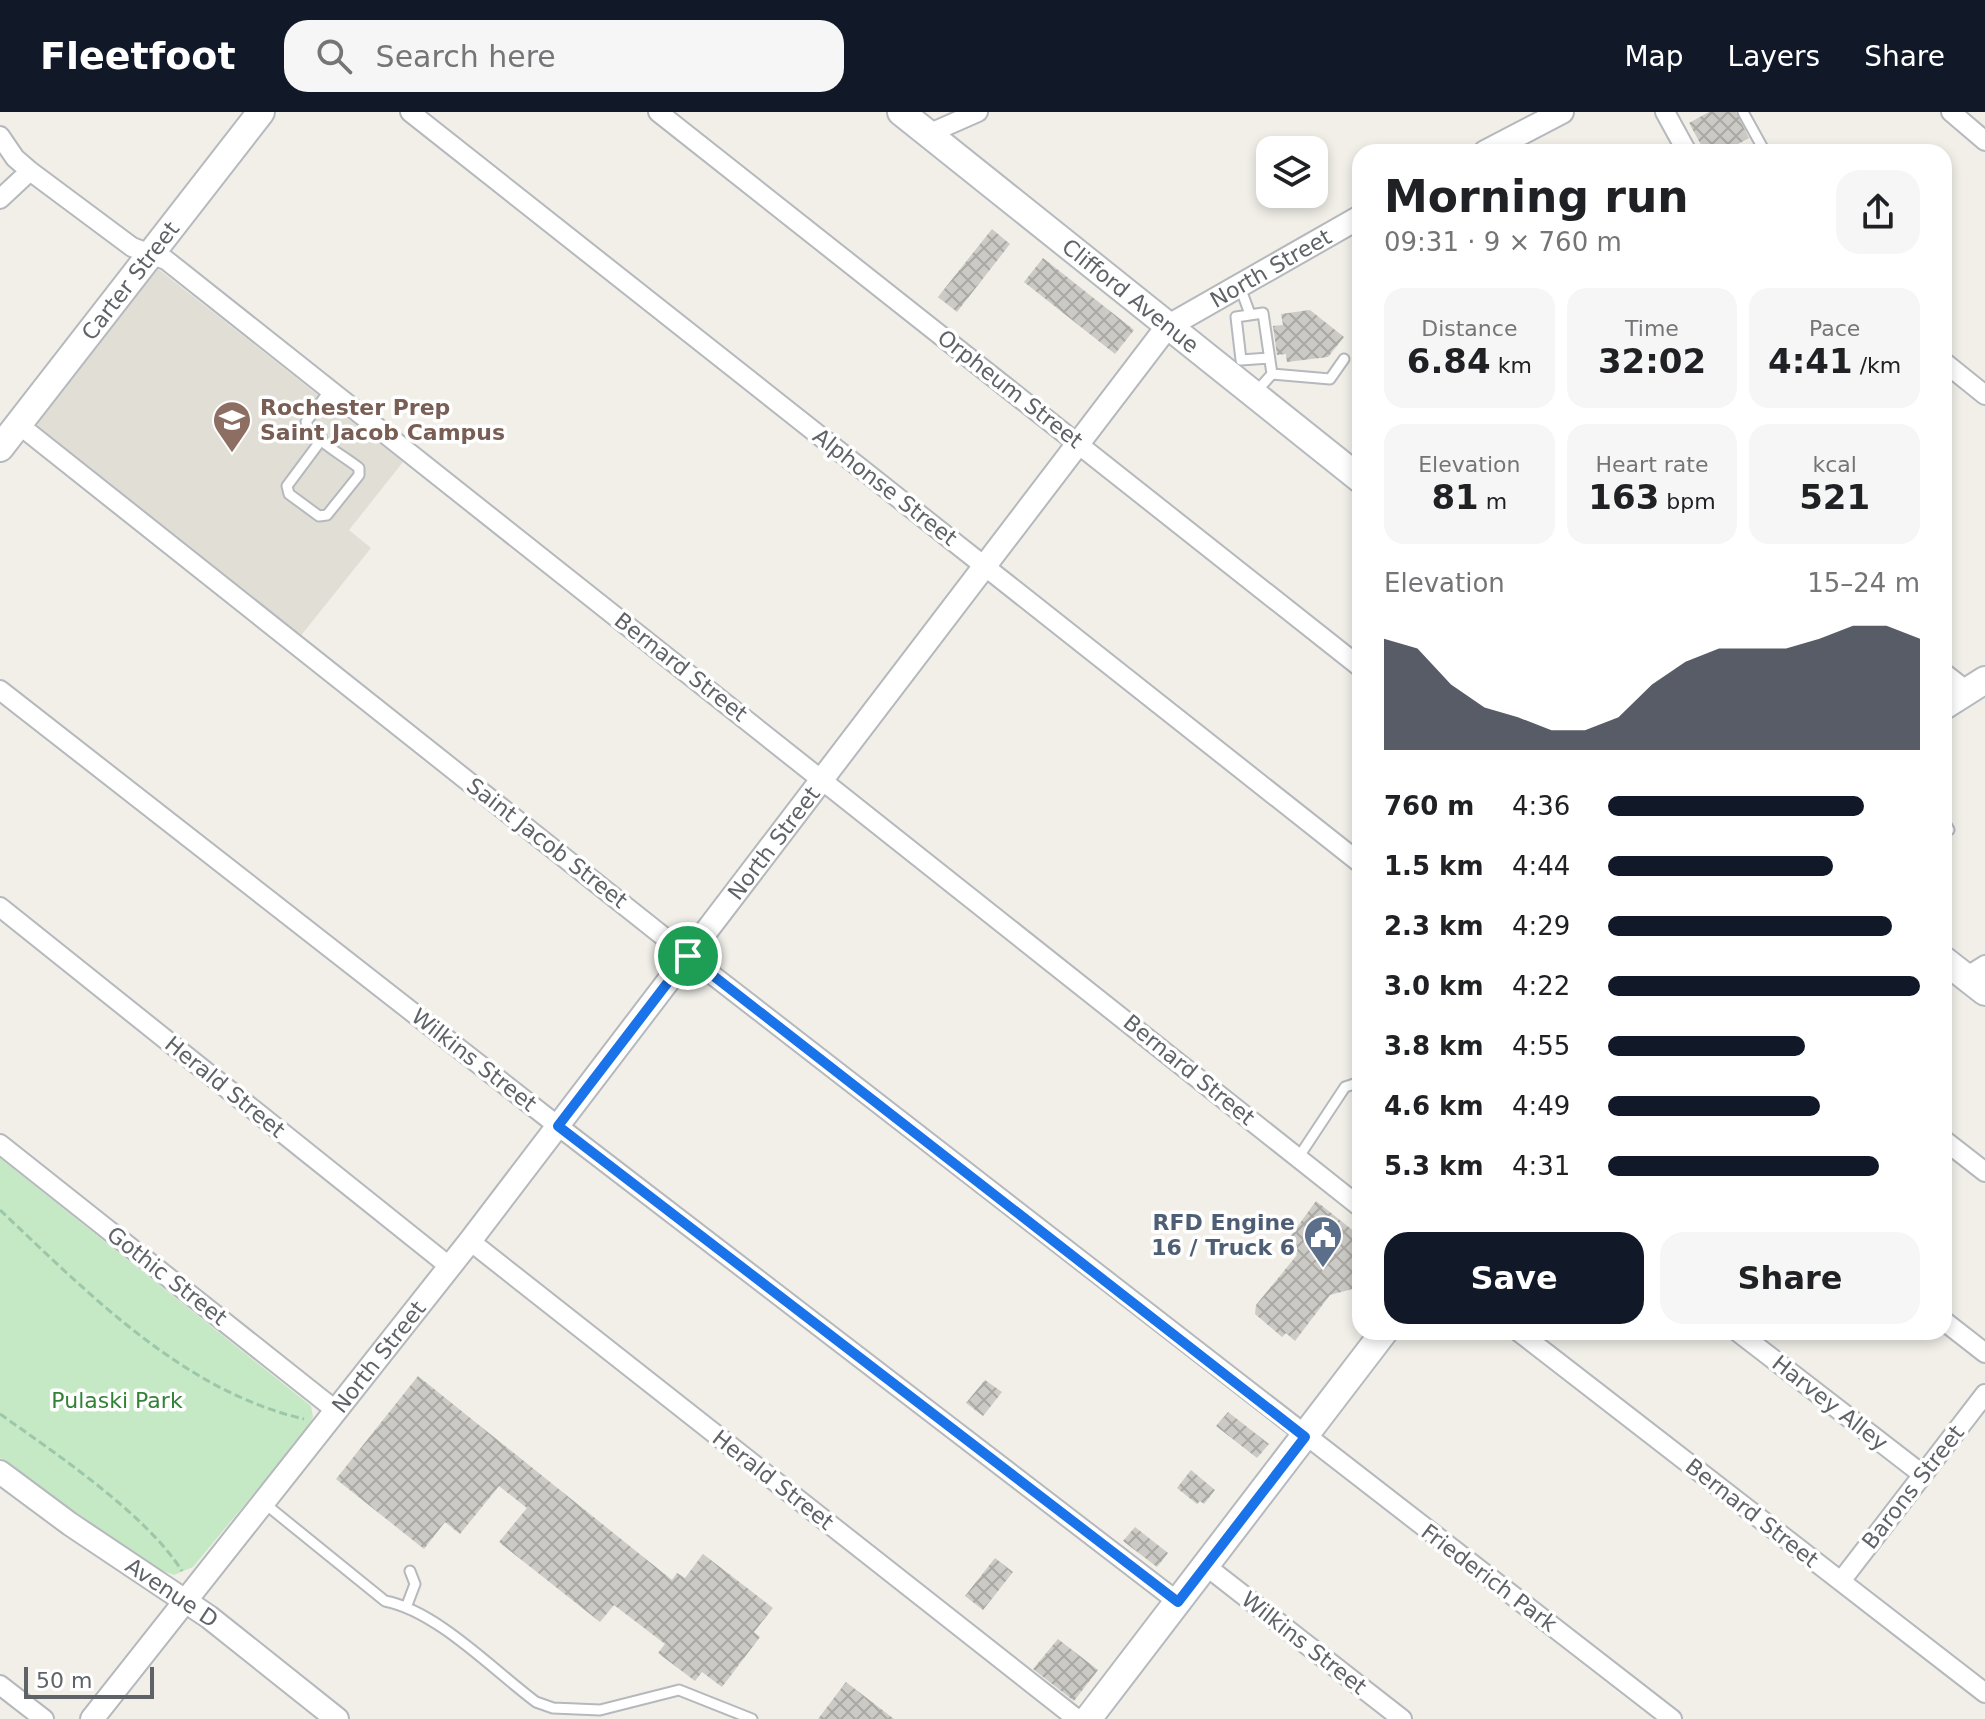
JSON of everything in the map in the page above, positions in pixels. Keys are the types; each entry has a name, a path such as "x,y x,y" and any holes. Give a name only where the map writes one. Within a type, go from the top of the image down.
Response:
{"main road":[{"name":"Carter Street","path":"0,448 261,112"},
{"name":"Clifford Avenue","path":"901,112 1352,473"},
{"path":"1952,701 1976,686"},
{"path":"1952,964 1979,978"},
{"path":"1088,1719 1378,1340"}],"street":[{"name":"Alphonse Street","path":"410,112 1352,857"},
{"name":"Orpheum Street","path":"658,112 1352,661"},
{"path":"928,134 978,112"},
{"path":"1500,144 1562,112"},
{"path":"1665,112 1683,144"},
{"path":"1951,112 1985,141"},
{"name":"Bernard Street","path":"0,136 15,158 30,171 132,247 166,260 1352,1201"},
{"path":"0,199 30,171"},
{"name":"North Street","path":"92,1719 185,1589 262,1502 470,1241 1167,327 1352,222"},
{"path":"1952,368 1985,395"},
{"name":"Saint Jacob Street","path":"18,424 688,956 1305,1437"},
{"path":"1952,676 1976,686"},
{"name":"Wilkins Street","path":"0,690 558,1126 1178,1602"},
{"name":"Herald Street","path":"0,907 449,1266"},
{"name":"Gothic Street","path":"0,1144 334,1409"},
{"path":"1952,1146 1985,1172"},
{"name":"Herald Street","path":"470,1241 1077,1719"},
{"path":"1952,1327 1985,1353"},
{"name":"Bernard Street","path":"1529,1340 1985,1693"},
{"name":"Harvey Alley","path":"1748,1340 1922,1474"},
{"name":"Barons Street","path":"1841,1581 1985,1394"},
{"name":"Friederich Park","path":"1305,1437 1672,1719"},
{"name":"Avenue D","path":"0,1472 70,1524 185,1589 337,1719"},
{"name":"Wilkins Street","path":"1206,1566 1402,1719"},
{"path":"0,1685 44,1719"}],"lane":[{"path":"1743,112 1761,144"},
{"path":"1240,286 1250,314"},
{"path":"1269,358 1241,360 1236,317 1263,313 1272,374"},
{"path":"1272,374 1330,379 1344,359"},
{"path":"1253,395 1272,374"},
{"path":"322,439 287,486 289,494 319,516 327,515 359,475 359,468 322,439 308,429 306,422 330,390"},
{"path":"1298,1158 1332,1104 1345,1087 1352,1086"},
{"path":"262,1502 385,1601 407,1605 536,1702 553,1708 600,1710 679,1690 752,1719"},
{"path":"407,1605 415,1584 410,1571"}],"path":[{"path":"0,1210 101,1302 171,1357 242,1399 304,1419"},
{"path":"0,1414 106,1494 170,1555 185,1589"}],"shaded area":[{"name":"Rochester Prep Saint Jacob Campus","path":"157,268 403,462 349,530 371,548 299,638 255,599 38,430 37,418 151,270"}],"green space":[{"name":"Pulaski Park","path":"0,1158 311,1406 313,1417 308,1428 193,1567 174,1575 152,1567 0,1458"}],"building":[{"path":"1709,112 1736,112 1749,138 1738,144 1701,144 1689,123"},
{"path":"992,229 1010,244 957,312 938,297"},
{"path":"1043,258 1134,330 1115,354 1024,282"},
{"path":"1310,310 1344,337 1328,357 1287,362 1286,354 1277,355 1273,326 1283,325 1281,314"},
{"name":"RFD Engine 16 / Truck 6","path":"1316,1201 1352,1230 1352,1289 1330,1295 1295,1341 1286,1333 1282,1337 1255,1314 1256,1305 1297,1255 1287,1247 1290,1237"},
{"path":"418,1376 672,1580 677,1573 685,1578 703,1554 773,1608 754,1632 760,1637 722,1687 702,1672 695,1681 658,1653 665,1644 614,1605 600,1622 499,1542 527,1508 499,1486 460,1534 445,1522 424,1549 336,1479"},
{"path":"985,1380 1002,1392 983,1416 966,1403"},
{"path":"1228,1412 1269,1444 1257,1458 1216,1426"},
{"path":"1191,1470 1215,1490 1204,1504 1200,1501 1197,1504 1177,1488"},
{"path":"1135,1527 1168,1553 1157,1567 1123,1541"},
{"path":"995,1558 1013,1572 983,1610 965,1596"},
{"path":"1058,1639 1098,1670 1074,1701 1033,1669"},
{"path":"846,1682 894,1719 818,1719"}],"place":[{"name":"Rochester Prep Saint Jacob Campus","path":"232,454"},
{"name":"RFD Engine 16 / Truck 6","path":"1323,1269"}],"route":[{"path":"688,956 1305,1437 1178,1602 558,1126 688,956"}]}
